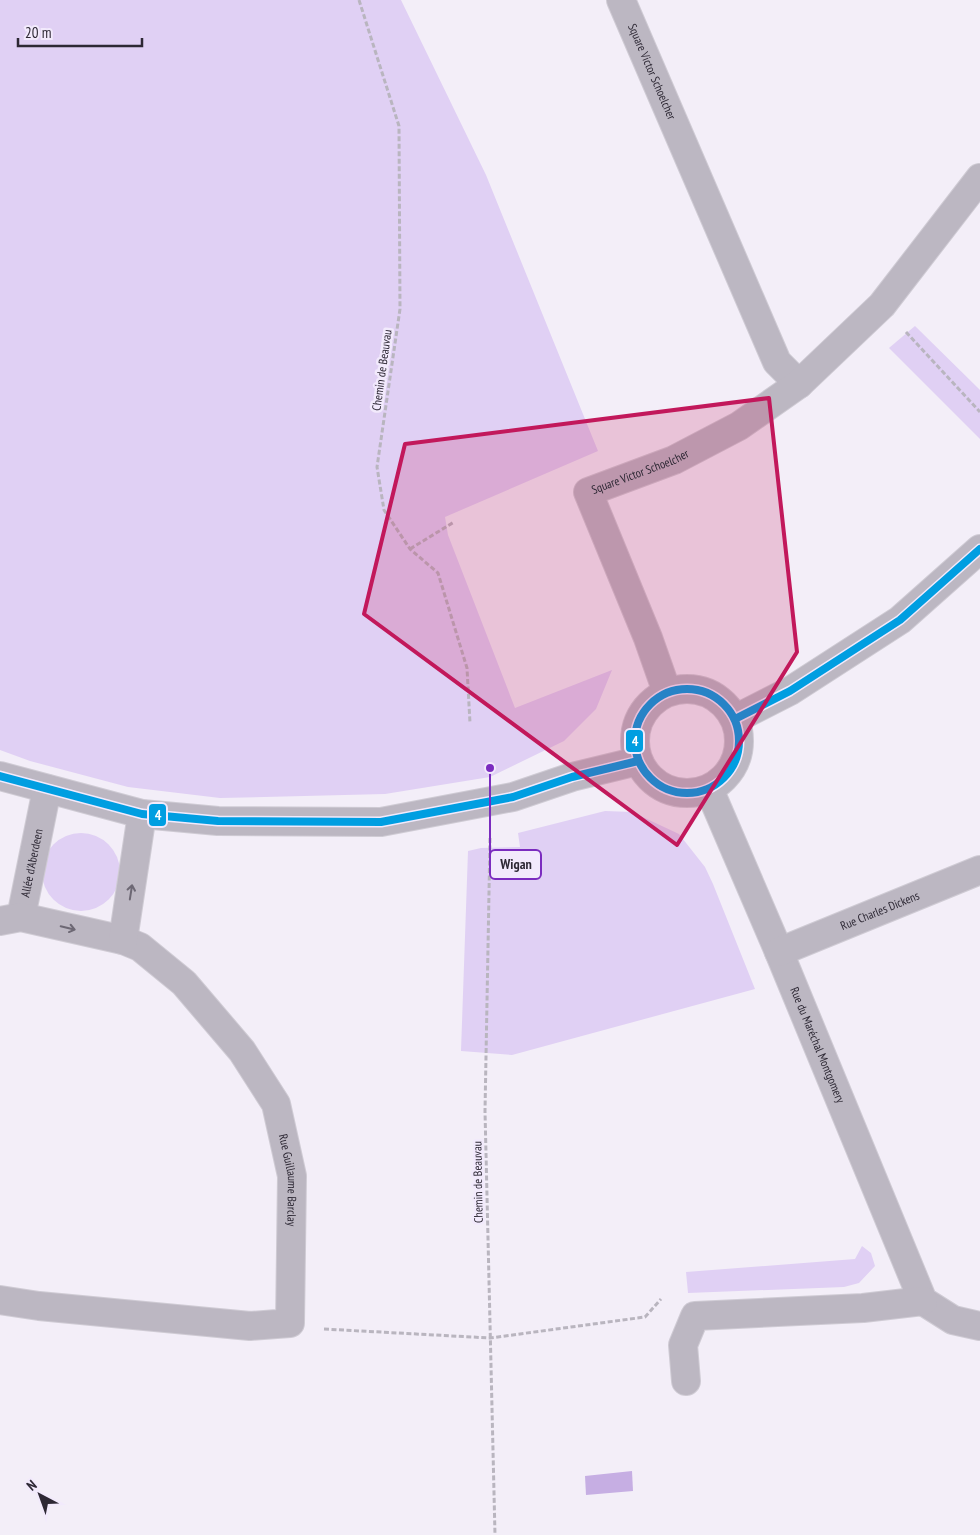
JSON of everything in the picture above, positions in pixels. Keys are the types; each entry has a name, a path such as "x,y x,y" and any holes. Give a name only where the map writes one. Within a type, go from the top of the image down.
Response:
{"street":[{"name":"Square Victor Schoelcher","path":"622,0 777,362 799,384"},
{"name":"Square Victor Schoelcher","path":"667,692 648,638 588,492 674,460 739,426 799,384 882,306 980,178"},
{"path":"735,719 790,692 900,620 980,549"},
{"path":"691,688 711,693 725,704 735,719 740,754 727,776 709,789 688,793 663,789 648,776 638,761 634,743 637,721 649,704 667,692 691,688"},
{"path":"0,776 142,814 218,821 381,822 513,797 572,777 638,761"},
{"name":"Allée d'Aberdeen","path":"10,919 47,789"},
{"name":"Rue du Maréchal Montgomery","path":"709,789 779,952 923,1301"},
{"path":"10,919 123,940 142,814"},
{"name":"Rue Charles Dickens","path":"779,952 980,870"},
{"name":"Rue Guillaume Barclay","path":"0,1300 39,1306 250,1326 290,1323 292,1176 276,1104 242,1051 184,983 140,946 123,940"},
{"path":"686,1381 683,1345 695,1316 863,1308 923,1301 952,1320 980,1326"}],"path":[{"name":"Chemin de Beauvau","path":"359,0 399,126 400,309 378,467 384,510 410,550 438,573 467,668 470,723"},
{"path":"902,328 980,412"},
{"path":"410,550 454,522"},
{"name":"Chemin de Beauvau","path":"490,836 485,1111 495,1535"},
{"path":"316,1328 490,1338 645,1317 661,1299"}],"highlighted area":[{"path":"769,398 797,652 677,845 364,614 405,444"}],"shaded area":[{"path":"0,0 401,0 486,175 598,451 445,517 448,535 515,708 612,670 596,709 564,741 490,777 385,794 220,798 128,787 30,761 0,750"},
{"path":"915,326 980,390 980,439 889,348"},
{"path":"605,811 632,812 679,834 705,867 755,989 512,1055 461,1051 468,851 481,848 520,847 518,833"},
{"path":"81,833 96,836 109,844 117,857 120,872 117,887 109,900 96,908 81,911 66,908 53,900 45,887 42,872 45,857 53,844 66,836"},
{"path":"862,1246 871,1253 875,1266 859,1283 844,1287 688,1293 686,1272 855,1259"},
{"path":"632,1471 633,1491 586,1495 585,1476"}],"transit line":[{"name":"4","path":"735,719 790,691 900,620 980,549"},
{"name":"4","path":"687,689 707,693 724,704 735,721 739,741 735,761 724,778 707,789 687,793 667,789 650,778 639,761 635,741 639,721 650,704 667,693 687,689"},
{"name":"4","path":"0,776 142,814 218,821 381,822 513,797 572,777 638,761"}],"place":[{"name":"Wigan","path":"490,768"}]}
